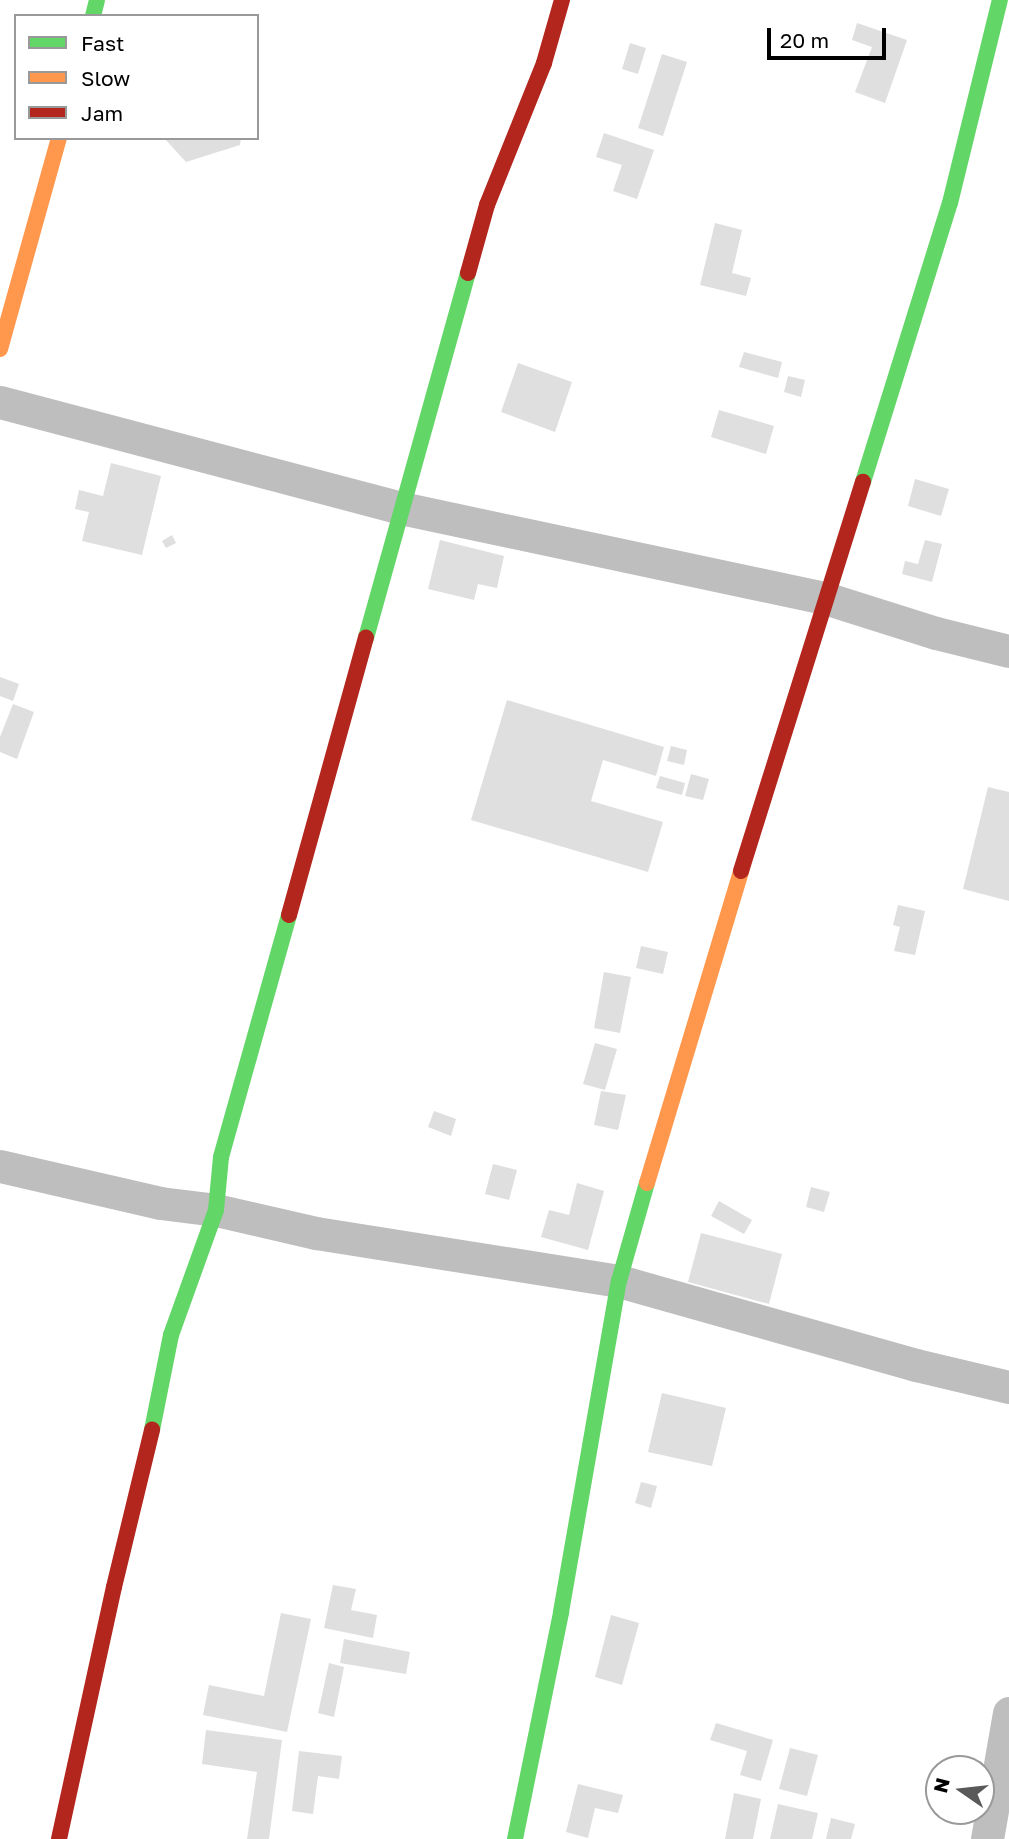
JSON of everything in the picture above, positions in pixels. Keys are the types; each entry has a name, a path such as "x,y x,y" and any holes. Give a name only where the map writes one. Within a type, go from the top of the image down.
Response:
{"street":[{"path":"59,1839 114,1587 150,1442 171,1335 216,1210 221,1157 487,205 544,63 562,0"},
{"path":"515,1839 561,1612 620,1281 698,1008 950,202 1000,0"},
{"path":"0,349 58,140"},
{"path":"0,402 401,508 828,599 936,633 1009,651"},
{"path":"0,1166 160,1203 216,1210 316,1233 620,1281 916,1365 1009,1387"},
{"path":"987,1839 1009,1713"}],"building":[{"path":"857,23 907,40 885,103 855,92 872,47 852,40"},
{"path":"630,43 646,48 638,74 622,69"},
{"path":"662,54 687,62 663,136 638,128"},
{"path":"604,133 654,150 637,199 613,191 622,165 596,157"},
{"path":"166,140 241,140 240,145 186,162"},
{"path":"715,223 742,230 732,273 751,278 746,296 700,285"},
{"path":"744,352 782,362 778,378 739,367"},
{"path":"518,363 572,382 555,432 501,412"},
{"path":"788,376 805,380 801,397 784,392"},
{"path":"719,410 774,426 766,454 711,437"},
{"path":"111,463 161,476 142,555 82,541 89,512 75,509 79,490 103,496"},
{"path":"915,479 949,489 941,516 908,506"},
{"path":"172,535 176,543 166,548 162,541"},
{"path":"440,540 504,556 497,588 478,584 474,600 428,589"},
{"path":"925,540 942,544 932,582 902,574 905,561 918,564"},
{"path":"0,677 19,684 13,701 0,696"},
{"path":"507,700 664,747 656,776 603,760 591,801 663,822 648,872 471,820"},
{"path":"13,704 34,712 17,759 0,752 0,737"},
{"path":"671,746 687,750 684,765 667,761"},
{"path":"691,774 709,779 703,800 685,796"},
{"path":"660,776 685,783 682,795 656,788"},
{"path":"988,787 1009,792 1009,901 963,889"},
{"path":"898,905 925,911 915,955 894,951 900,927 893,925"},
{"path":"641,946 668,952 663,974 636,968"},
{"path":"604,972 631,977 620,1033 594,1028"},
{"path":"595,1043 617,1049 605,1090 583,1084"},
{"path":"601,1091 626,1095 618,1130 594,1125"},
{"path":"434,1111 456,1119 451,1136 428,1127"},
{"path":"493,1164 517,1170 509,1200 485,1194"},
{"path":"577,1183 604,1191 588,1250 541,1237 549,1210 569,1215"},
{"path":"811,1187 830,1192 824,1212 806,1207"},
{"path":"719,1201 752,1220 744,1234 711,1216"},
{"path":"701,1233 782,1254 769,1304 688,1282"},
{"path":"662,1393 726,1408 712,1466 648,1452"},
{"path":"641,1482 657,1486 651,1508 635,1503"},
{"path":"333,1585 356,1589 351,1610 377,1615 373,1638 324,1628"},
{"path":"281,1613 311,1619 287,1732 203,1715 209,1685 264,1696"},
{"path":"611,1615 639,1623 622,1685 595,1677"},
{"path":"344,1639 410,1652 406,1674 340,1663"},
{"path":"329,1663 344,1667 334,1717 318,1713"},
{"path":"716,1723 773,1740 761,1781 740,1775 747,1751 710,1740"},
{"path":"206,1730 282,1740 269,1839 247,1839 257,1772 202,1764"},
{"path":"790,1748 818,1755 807,1796 779,1789"},
{"path":"299,1751 342,1756 339,1779 318,1776 313,1814 292,1811"},
{"path":"578,1784 623,1795 618,1813 595,1808 588,1838 566,1832"},
{"path":"734,1793 761,1799 753,1839 725,1839"},
{"path":"778,1804 818,1813 812,1839 770,1839"},
{"path":"831,1818 855,1824 851,1839 826,1839"}],"traffic: fast":[{"path":"94,14 97,0"},
{"path":"863,482 950,203 1000,0"},
{"path":"366,638 468,273"},
{"path":"152,1430 171,1335 216,1210 221,1157 289,915"},
{"path":"515,1839 561,1612 619,1281 647,1183"}],"traffic: slow":[{"path":"0,349 58,140"},
{"path":"647,1183 741,871"}],"traffic: jam":[{"path":"468,273 487,205 544,63 562,0"},
{"path":"741,871 863,482"},
{"path":"289,915 366,638"},
{"path":"59,1839 114,1587 152,1430"}]}
